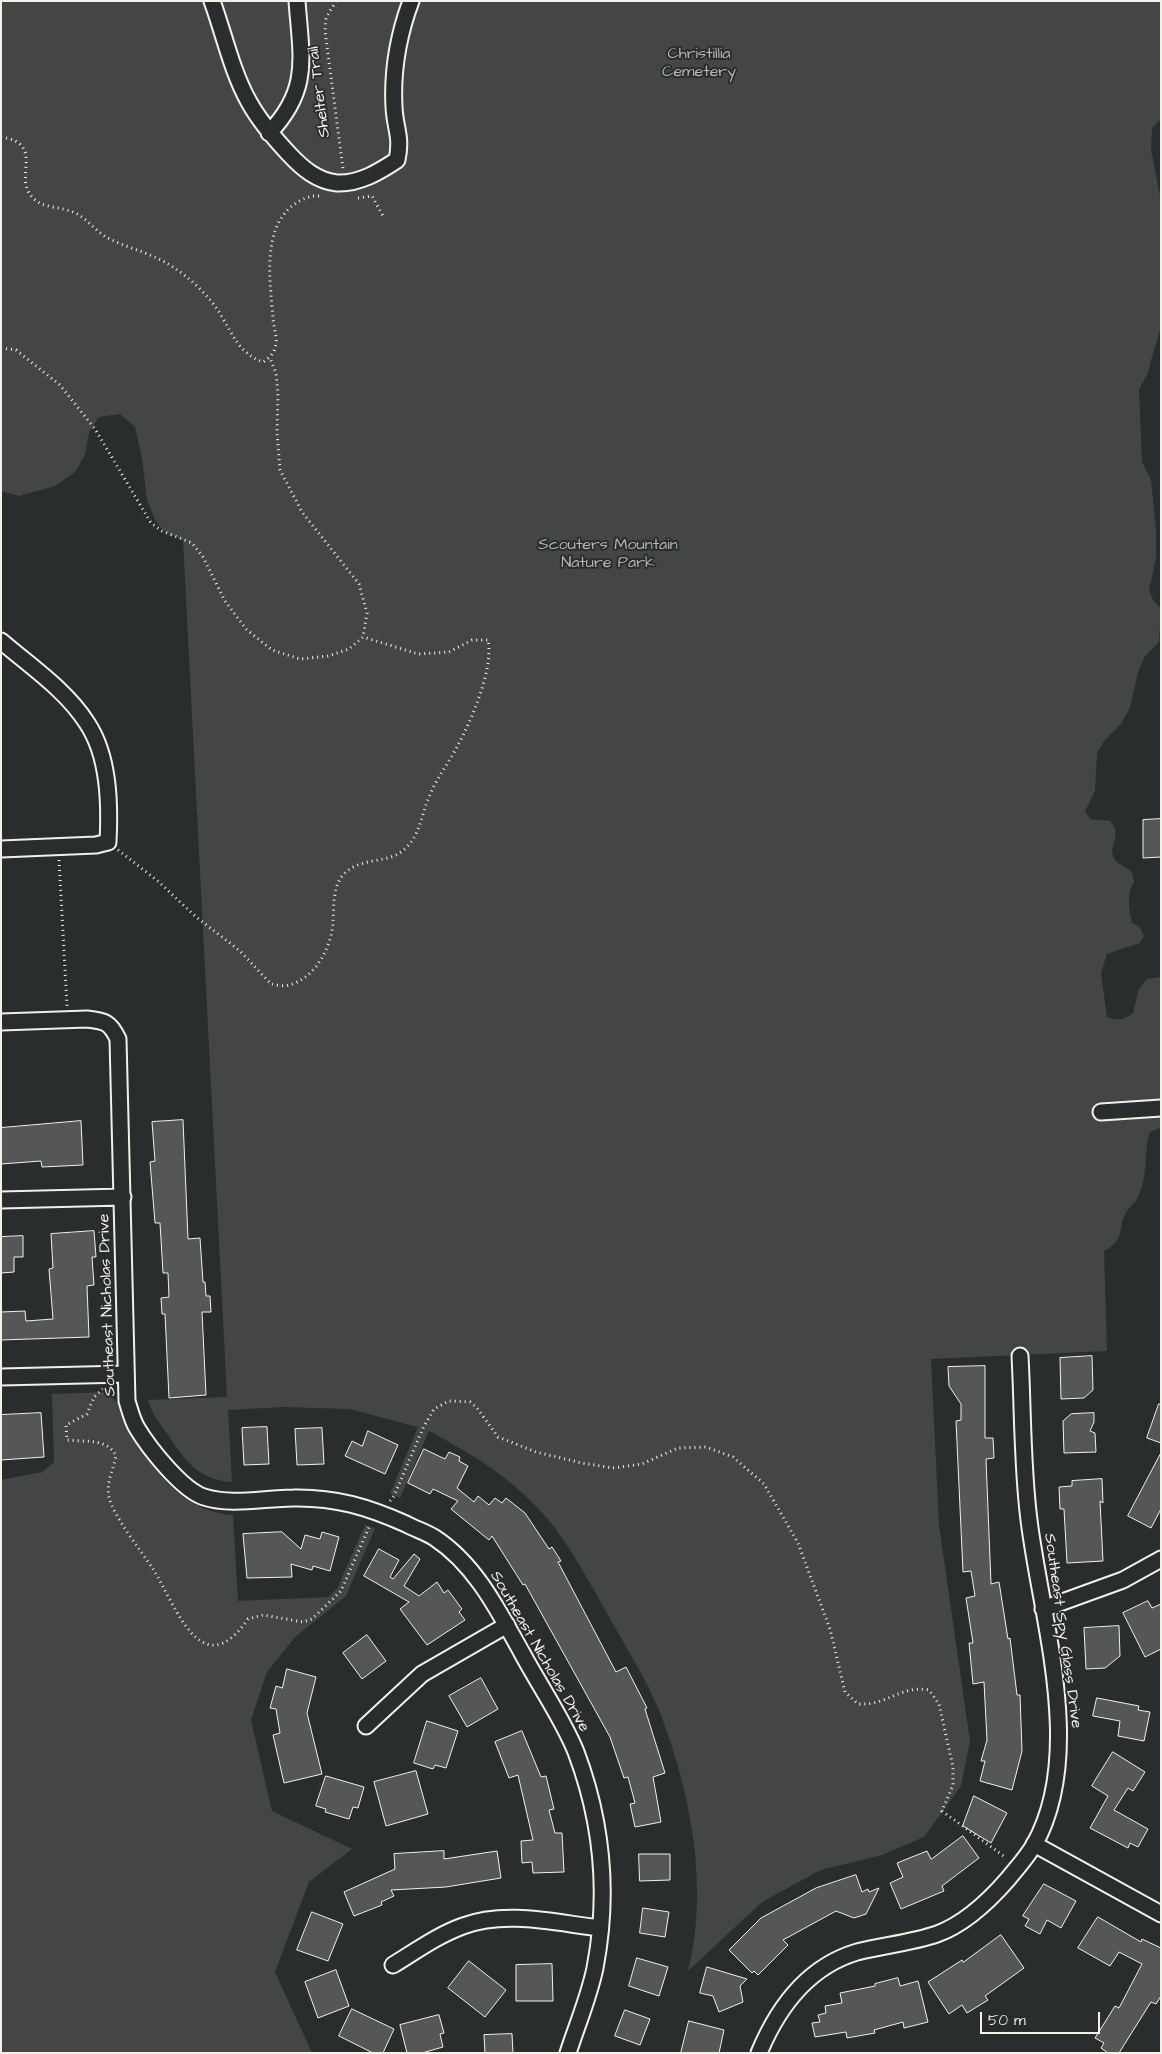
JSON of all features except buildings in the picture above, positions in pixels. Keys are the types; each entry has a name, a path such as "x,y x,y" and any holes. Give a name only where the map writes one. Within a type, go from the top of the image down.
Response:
{"street":[{"path":"212,1 248,101 269,133 296,161 315,176 331,182 345,183 365,179 396,160 400,146 399,131 394,114 393,84 399,36 412,1"},
{"path":"269,133 286,114 295,98 299,84 300,47 297,1"},
{"path":"1,641 68,699 88,723 100,750 104,767 109,823 108,842 1,849"},
{"path":"1,1022 67,1019"},
{"name":"Southeast Nicholas Drive","path":"67,1019 101,1021 112,1027 119,1052 125,1374 127,1401 136,1427 175,1477 188,1490 204,1497 228,1501 294,1498 339,1500 380,1513 435,1538 461,1560 477,1579 506,1625 575,1749 591,1796 598,1827 602,1860 603,1895 595,1967 568,2053"},
{"path":"1101,1112 1161,1108"},
{"path":"1,1200 123,1197"},
{"name":"Southeast Spy Glass Drive","path":"759,2053 771,2023 787,2000 806,1980 833,1962 857,1952 916,1941 945,1931 966,1919 985,1903 1023,1862 1034,1844 1045,1818 1054,1788 1060,1741 1057,1703 1028,1516 1020,1356"},
{"path":"1,1377 125,1374"},
{"path":"1043,1609 1123,1580 1161,1559"},
{"path":"366,1726 422,1674 506,1625"},
{"path":"1034,1844 1161,1914"},
{"path":"393,1965 442,1936 464,1926 494,1919 521,1919 600,1928"}],"path":[{"name":"Shelter Trail","path":"336,1 326,18 325,31 345,183"},
{"path":"1,137 19,141 25,150 26,182 33,199 79,215 109,239 173,267 218,311 238,345 251,358 263,362 270,358 276,344 272,316 271,248 278,221 299,200 313,195 330,197"},
{"path":"349,199 372,196 384,218"},
{"path":"1,348 16,350 60,385 95,429 151,524 162,531 192,542 203,558 225,601 252,634 272,650 300,659 328,656 349,649 363,637 367,613 359,584 302,512 280,470 277,432 278,394 276,373 270,358"},
{"path":"108,842 159,882 195,916 240,951 270,984 288,986 311,976 327,945 332,928 336,891 344,874 362,862 386,860 406,849 420,828 428,798 439,776 457,748 474,708 490,651 488,640 472,640 449,652 418,654 363,637"},
{"path":"59,846 67,1019"},
{"path":"125,1374 99,1392 87,1414 66,1425 65,1436 67,1440 106,1444 114,1451 116,1456 108,1489 112,1505 166,1589 180,1622 195,1637 210,1644 226,1643 240,1630 248,1618 263,1614 303,1622 312,1619 341,1592 368,1526 380,1513"},
{"path":"394,1496 423,1428 434,1409 449,1401 470,1402 498,1437 536,1452 582,1463 613,1468 642,1464 678,1448 706,1447 733,1457 764,1484 798,1542 830,1628 845,1692 858,1704 871,1705 915,1688 930,1690 939,1704 953,1767 953,1785 942,1811 1004,1858 1009,1852 1023,1862"}],"green space":[{"name":"Scouters Mountain Nature Park","path":"1,1 1161,1 1161,119 1152,128 1151,149 1161,201 1161,326 1147,375 1139,389 1142,462 1151,480 1156,530 1156,558 1149,590 1153,600 1161,609 1159,642 1145,656 1138,672 1130,708 1120,725 1104,741 1097,753 1095,791 1085,811 1090,819 1110,821 1114,827 1113,855 1116,862 1132,872 1134,882 1131,887 1129,902 1132,923 1140,927 1144,936 1140,943 1107,954 1101,973 1107,1017 1121,1019 1133,1013 1139,989 1147,979 1161,977 1161,1127 1149,1133 1145,1174 1141,1189 1137,1199 1123,1218 1118,1238 1111,1247 1104,1251 1107,1351 931,1359 939,1525 970,1741 961,1786 924,1837 882,1855 821,1870 762,1902 688,1971 697,1907 697,1874 694,1841 688,1809 672,1746 655,1701 634,1661 574,1555 537,1507 486,1464 429,1431 400,1498 390,1494 418,1427 349,1409 283,1407 228,1410 232,1482 220,1480 201,1473 180,1453 157,1420 149,1404 148,1400 227,1397 183,540 166,533 156,522 147,500 142,458 135,427 120,414 99,417 89,432 85,455 75,472 55,486 19,496 1,491"},
{"path":"107,1392 112,1395 115,1402 122,1401 149,1459 176,1491 193,1503 211,1511 233,1515 238,1601 328,1597 337,1589 365,1525 375,1528 346,1596 295,1637 267,1672 251,1720 272,1811 352,1849 309,1882 275,1972 312,2053 1,2053 1,1480 42,1472 54,1462 52,1394"}],"park label":[{"name":"Christillia Cemetery","path":"699,64"}]}
